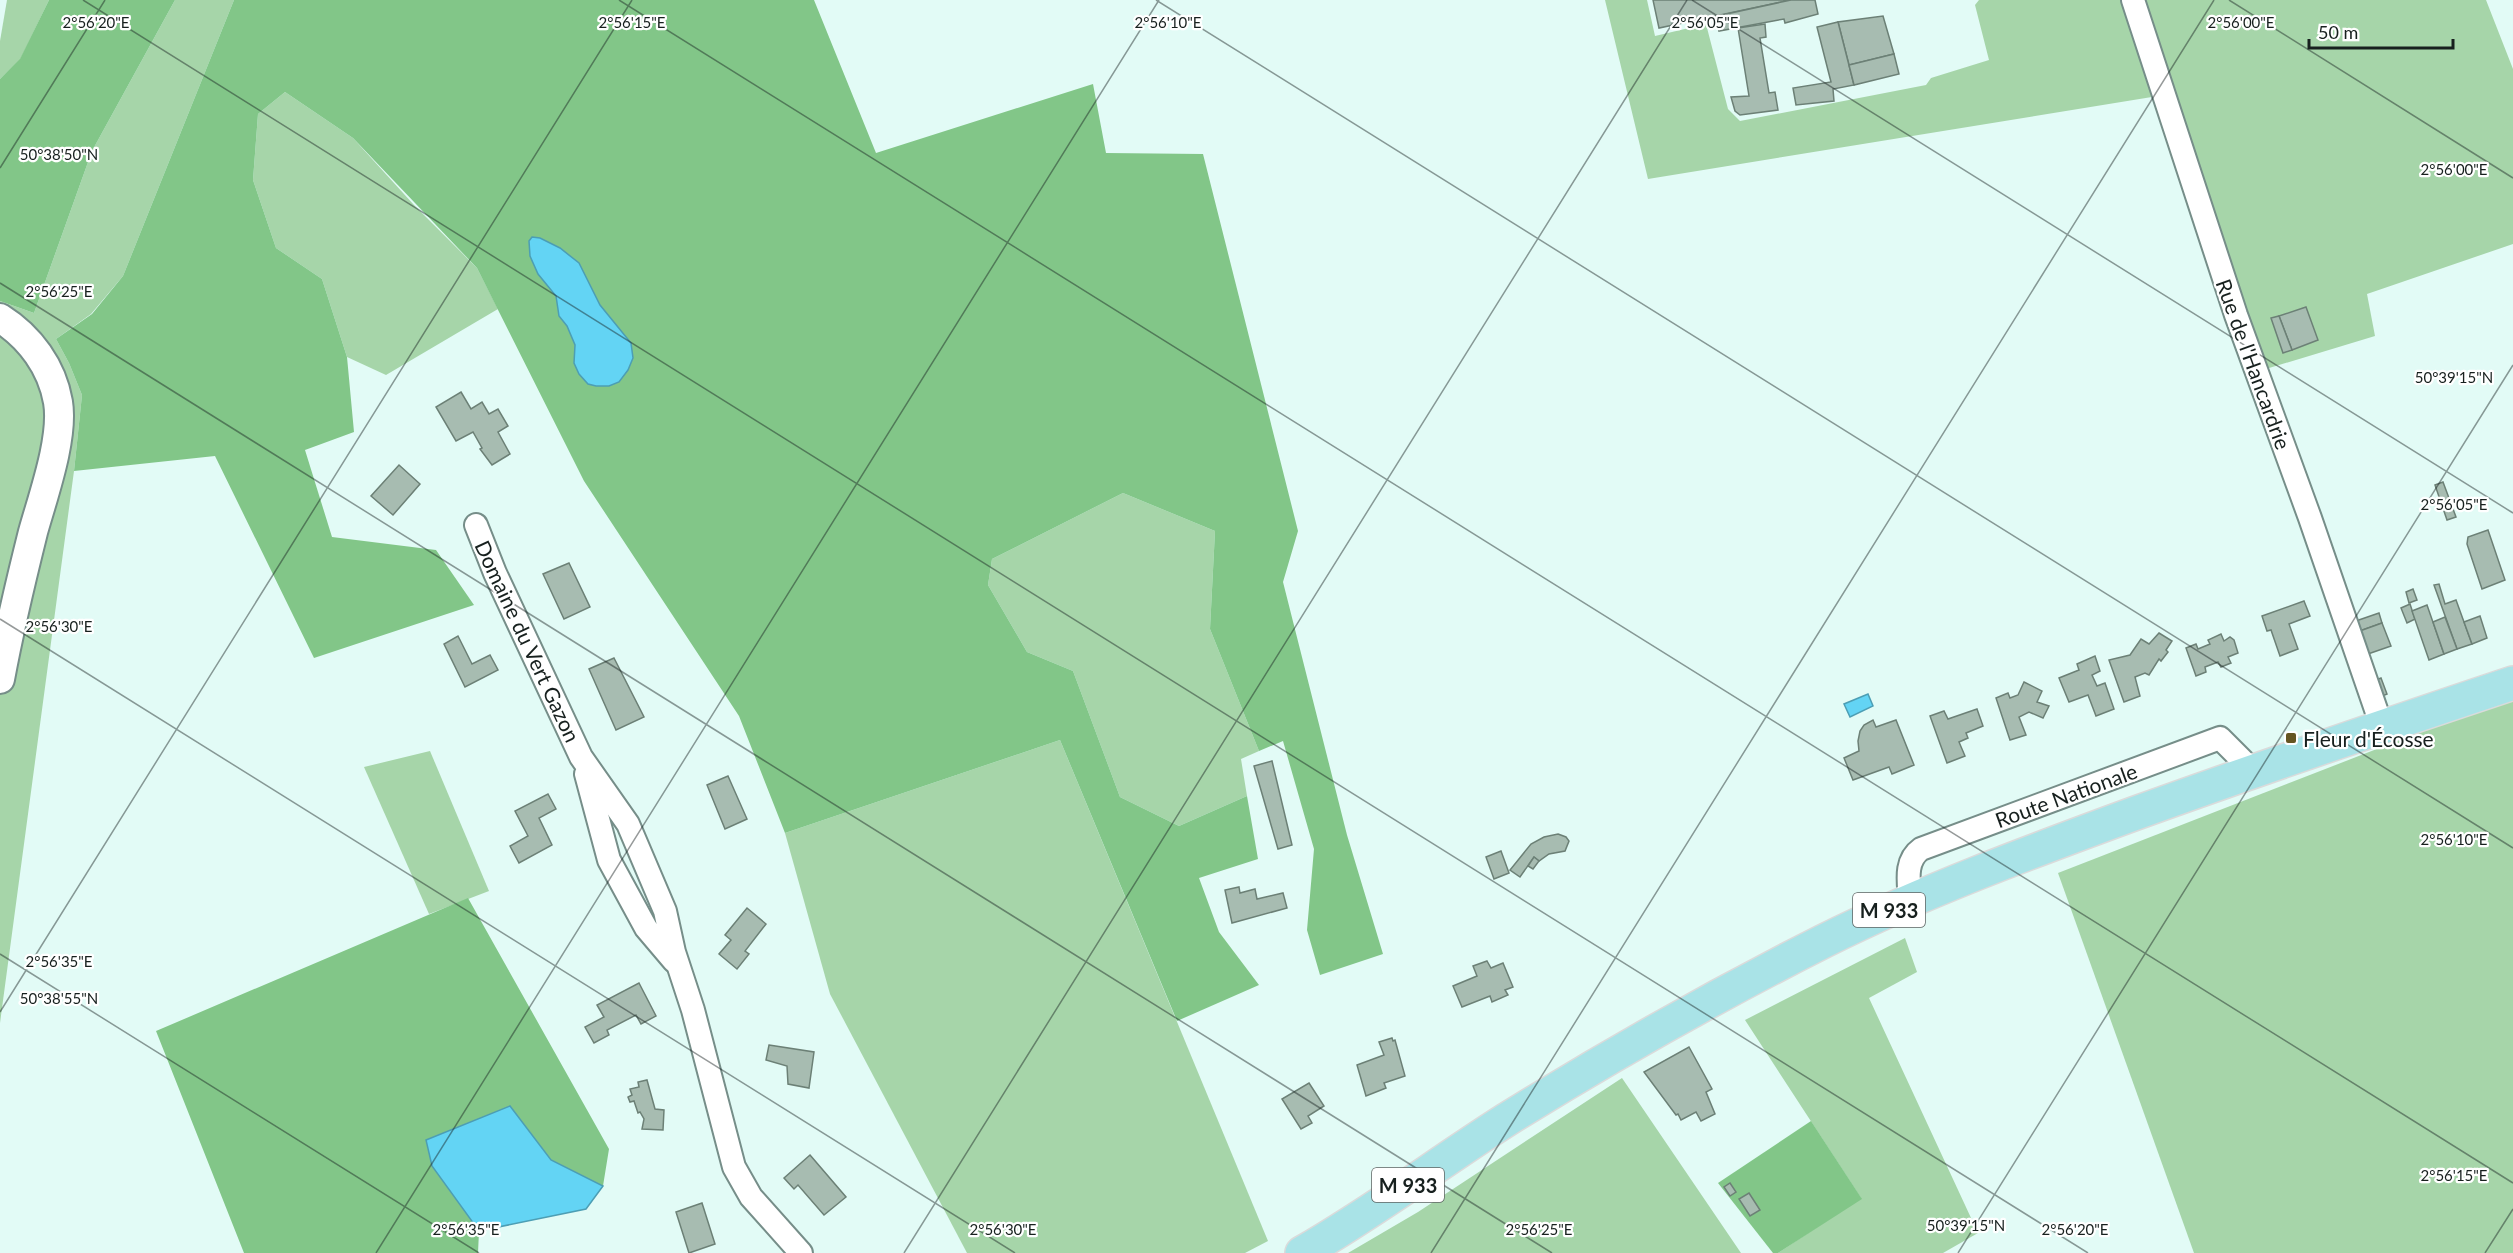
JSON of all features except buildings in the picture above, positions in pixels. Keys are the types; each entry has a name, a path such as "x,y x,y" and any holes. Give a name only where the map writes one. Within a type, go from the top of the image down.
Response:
{"main road":[{"name":"M 933","path":"1302,1253 1503,1122 1610,1057 1753,977 1846,930 1910,901 2065,839 2253,771 2513,683"}],"street":[{"name":"Rue de l'Hancardrie","path":"2133,0 2236,315 2310,518 2382,727"},
{"path":"0,318 26,338 43,363 55,390 59,419 54,450 0,679"},
{"name":"Domaine du Vert Gazon","path":"476,525 495,573 581,757 609,860 646,928 677,964"},
{"name":"Route Nationale","path":"1910,901 1910,863 1917,852 1932,845 2220,738 2253,771"},
{"name":"Domaine du Vert Gazon","path":"581,757 628,824 665,911 677,964 693,1010 734,1167 751,1197 801,1253"}],"green space":[{"path":"7,0 49,0 20,60 0,79 0,41"},
{"path":"49,0 175,0 92,151 34,313 0,301 0,79 20,59"},
{"path":"175,0 234,0 123,276 91,314 56,339 82,395 74,471 0,1023 0,301 34,313 92,151"},
{"path":"234,0 814,0 876,153 1093,84 1106,153 1203,154 1298,531 1283,582 1347,835 1383,954 1320,975 1307,930 1314,849 1283,741 1259,751 1210,629 1215,531 1123,493 992,559 988,585 1027,652 1073,671 1120,797 1179,826 1247,796 1258,859 1199,878 1219,932 1259,985 1177,1021 1060,740 785,833 739,716 584,481 477,268 353,138 285,92 258,114 253,180 276,248 322,279 347,357 354,432 305,450 332,537 436,550 474,605 314,658 215,456 74,471 82,395 56,339 92,314 123,276"},
{"path":"1605,0 1647,0 1655,36 1706,24 1728,109 1740,121 1926,85 1931,78 1989,60 1975,5 1979,0 2486,0 2513,69 2513,244 2367,294 2375,336 2246,375 2158,96 1648,179"},
{"path":"285,92 353,138 414,205 477,268 498,309 386,375 347,357 322,279 276,248 253,180 258,114"},
{"path":"1123,493 1215,531 1210,629 1259,751 1241,759 1247,796 1179,826 1120,797 1073,671 1027,652 988,585 992,559"},
{"path":"2513,696 2513,1253 2194,1253 2058,873"},
{"path":"1060,740 1268,1241 1245,1253 967,1253 830,994 785,833"},
{"path":"430,751 489,891 429,914 364,767"},
{"path":"468,898 609,1149 603,1186 551,1160 510,1106 432,1166 479,1231 478,1253 244,1253 156,1031"},
{"path":"1905,938 1917,972 1869,998 1978,1233 1943,1253 1778,1253 1861,1198 1745,1020"},
{"path":"1622,1078 1741,1253 1348,1253 1418,1212"},
{"path":"1811,1121 1862,1199 1778,1253 1773,1253 1718,1183"}],"water":[{"path":"532,237 540,238 560,248 579,263 600,305 631,343 633,358 619,382 609,386 596,386 588,384 579,374 574,363 575,345 567,326 559,316 556,296 538,274 530,256 529,241"},
{"path":"1868,694 1873,706 1850,717 1844,704"},
{"path":"510,1106 551,1160 603,1186 586,1209 479,1231 432,1166 426,1140"}],"place":[{"name":"Fleur d'Écosse","path":"2291,738"}]}
